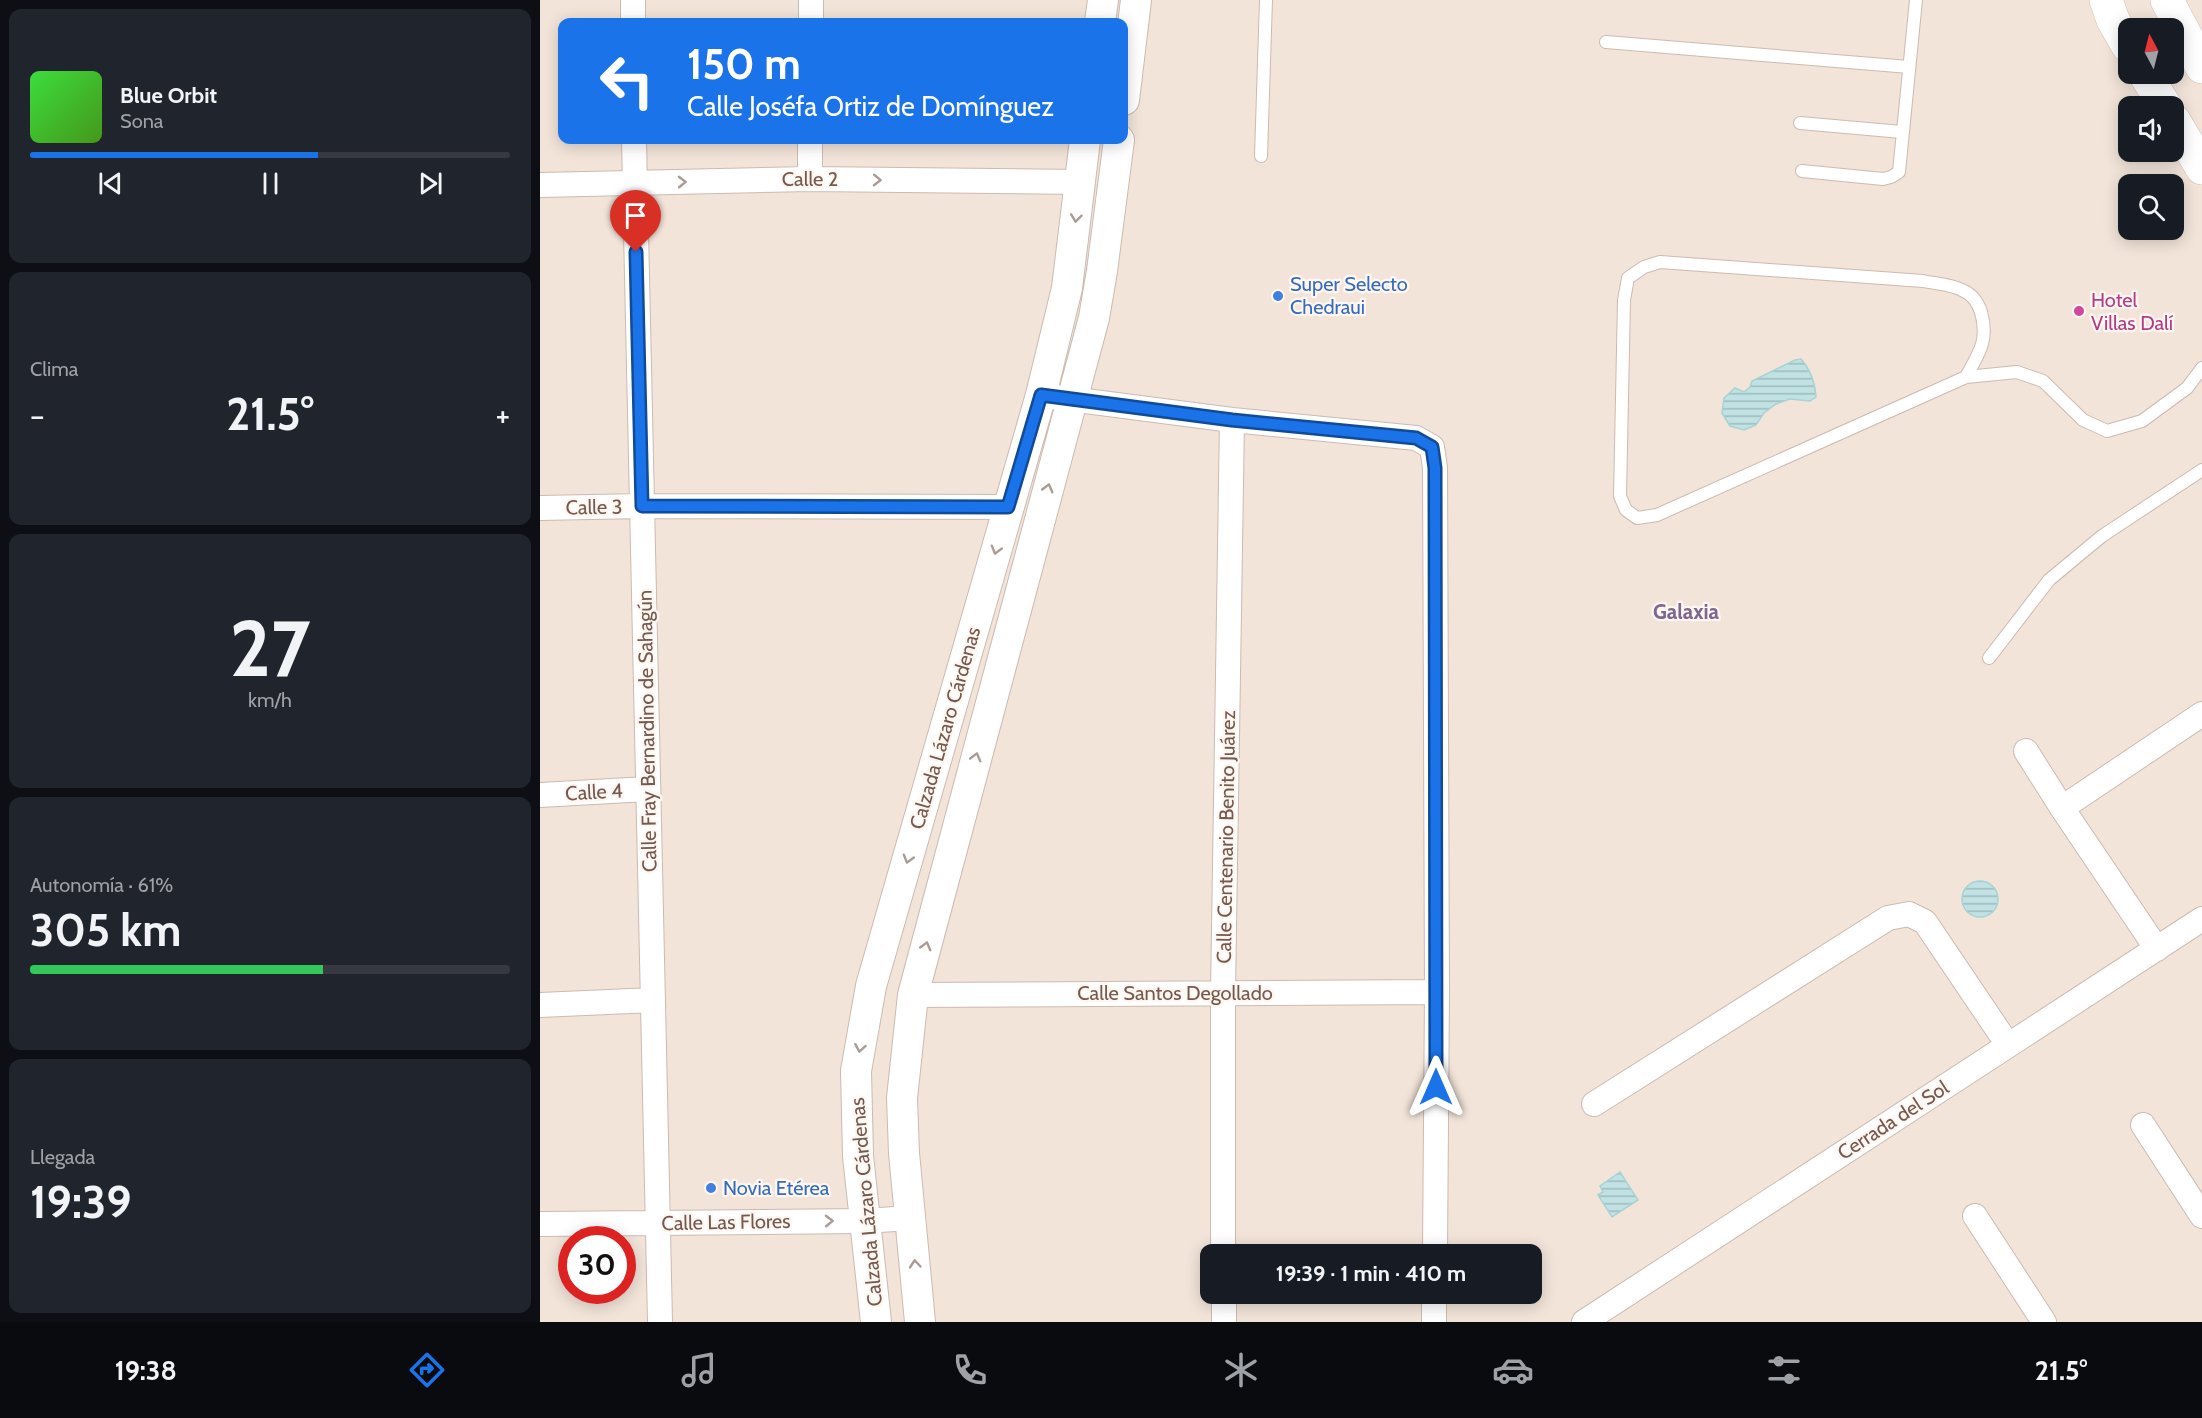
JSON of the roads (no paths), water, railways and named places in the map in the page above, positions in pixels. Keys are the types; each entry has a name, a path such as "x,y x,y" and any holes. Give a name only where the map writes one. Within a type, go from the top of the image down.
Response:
{"main road":[{"path":"2106,0 2118,29"},
{"path":"2167,0 2202,67"},
{"path":"2184,138 2202,168"}],"street":[{"path":"633,0 633,18"},
{"path":"811,0 811,18"},
{"path":"1101,18 1103,0"},
{"path":"1128,67 1136,0"},
{"name":"Calle Fray Bernardino de Sahagún","path":"634,144 660,1322"},
{"path":"810,144 810,179"},
{"name":"Calzada Lázaro Cárdenas","path":"876,1322 858,1156 856,1071 871,987 1041,395 1067,288 1085,144"},
{"name":"Calzada Lázaro Cárdenas","path":"920,1322 904,1153 902,1098 913,995 1094,318 1118,144"},
{"name":"Calle 2","path":"540,185 810,179 1080,182"},
{"path":"1041,395 1232,420 1416,438 1432,447 1435,468 1437,992 1435,1244"},
{"name":"Calle Centenario Benito Juárez","path":"1224,1244 1223,992 1232,420"},
{"name":"Calle 3","path":"540,508 1008,507"},
{"path":"2062,808 2202,714"},
{"path":"2026,751 2157,948"},
{"name":"Calle 4","path":"540,795 647,789"},
{"path":"1594,1104 1888,918 1909,914 1925,922 2008,1045"},
{"name":"Cerrada del Sol","path":"1584,1322 2202,919"},
{"name":"Calle Santos Degollado","path":"913,995 1437,992"},
{"path":"540,1005 653,1000"},
{"path":"2143,1125 2202,1215"},
{"path":"1975,1216 2044,1322"},
{"name":"Calle Las Flores","path":"540,1224 864,1221 911,1218"},
{"path":"1224,1304 1224,1322"},
{"path":"1434,1304 1434,1322"}],"lane":[{"path":"1261,156 1266,0"},
{"path":"1802,171 1883,179 1899,172 1916,0"},
{"path":"1606,42 1909,67"},
{"path":"1800,123 1902,132"},
{"path":"1966,377 1980,352 1985,336 1978,303 1965,291 1923,281 1660,262 1644,267 1628,278 1624,300 1620,496 1626,510 1637,518 1657,516 1966,377 2017,372 2043,381 2083,420 2107,431 2142,421 2187,388 2202,368"},
{"path":"1989,658 2049,580 2102,536 2202,470"}],"water":[{"path":"1801,359 1812,377 1816,397 1810,401 1790,399 1776,404 1764,413 1756,425 1744,430 1730,426 1722,413 1724,398 1735,388 1744,392 1750,387 1752,381"},
{"path":"1980,881 1992,887 1998,899 1992,911 1980,917 1968,911 1962,899 1968,887"},
{"path":"1620,1172 1638,1200 1612,1217 1598,1195 1603,1192 1600,1186"}],"place":[{"name":"Super Selecto Chedraui","path":"1278,296"},
{"name":"Hotel Villas Dalí","path":"2079,311"},
{"name":"Novia Etérea","path":"711,1188"}],"district":[{"name":"Galaxia","path":"1686,611"}]}
